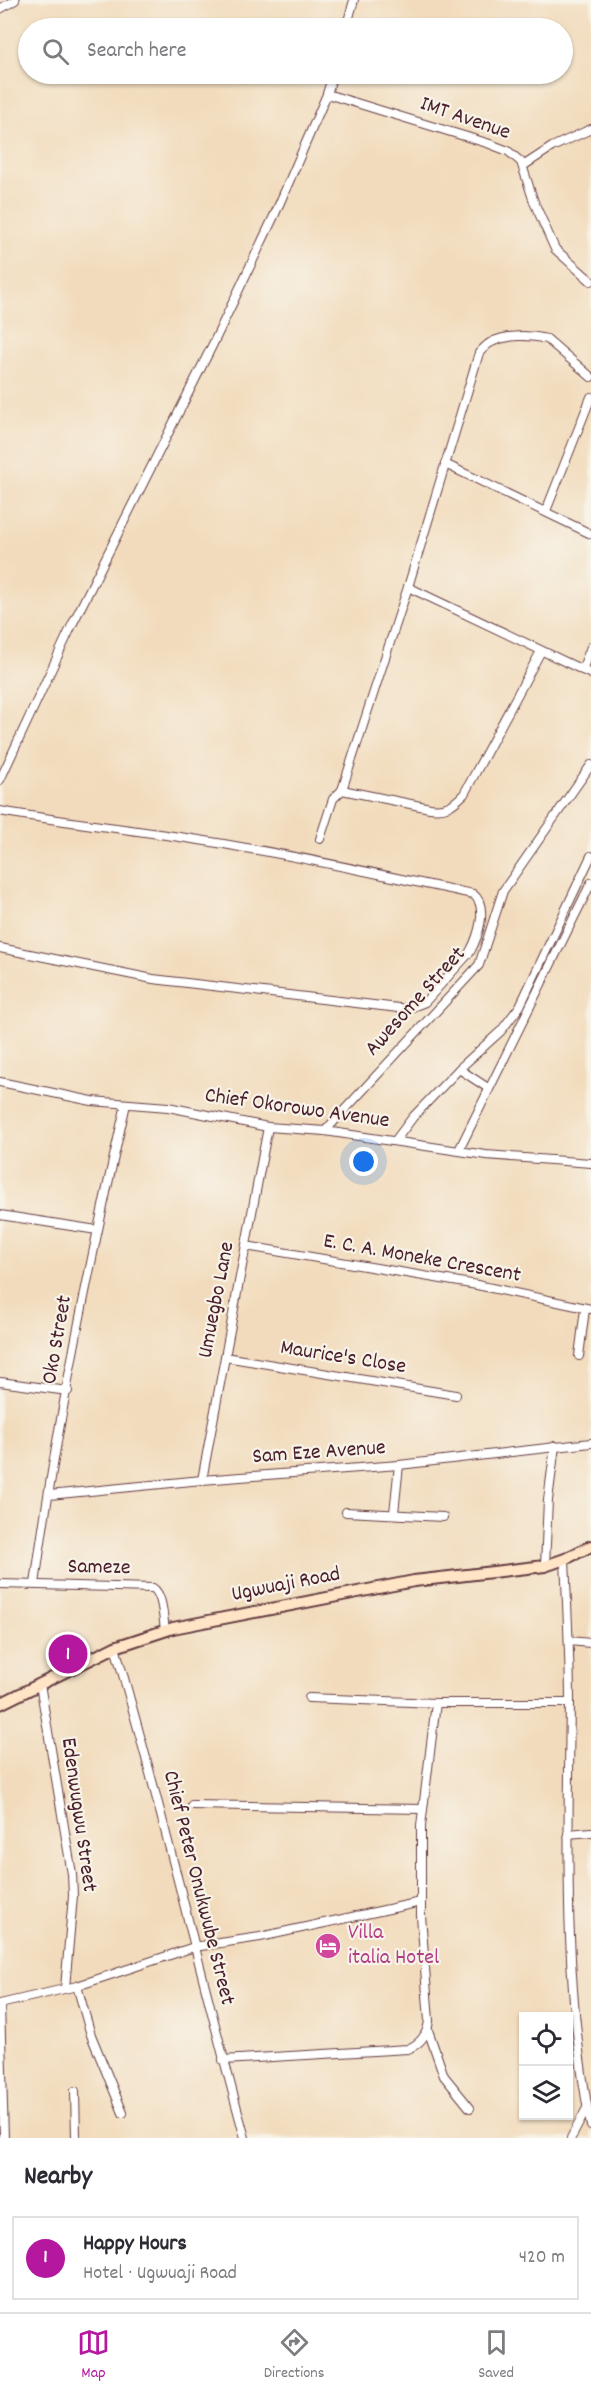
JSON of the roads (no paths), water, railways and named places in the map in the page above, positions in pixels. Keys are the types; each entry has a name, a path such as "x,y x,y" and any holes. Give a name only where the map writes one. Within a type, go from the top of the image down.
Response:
{"main road":[{"name":"Ugwuaji Road","path":"0,1704 115,1647 165,1630 414,1581 545,1566 591,1546"}],"street":[{"path":"0,9 15,0"},
{"path":"349,18 354,0"},
{"path":"0,780 73,623 213,344 275,214 330,84"},
{"name":"IMT Avenue","path":"327,94 508,151 517,157 523,166 534,202 555,249 591,281"},
{"path":"523,166 552,147 591,129"},
{"path":"320,839 333,799 342,790 408,587 479,353 490,342 505,338 527,336 548,339 591,377"},
{"path":"546,511 591,398"},
{"path":"445,464 591,534"},
{"path":"408,587 591,674"},
{"path":"582,670 591,647"},
{"path":"342,790 429,808 443,809 452,806 464,794 541,651"},
{"name":"Awesome Street","path":"325,1131 479,965 506,884 591,765"},
{"path":"0,812 227,844 357,870 473,894 478,900 481,911 470,952 425,1002 407,1009 153,979 0,948"},
{"path":"395,1142 413,1117 459,1069 501,1031 520,1006 591,856"},
{"path":"459,1150 591,883"},
{"path":"459,1069 488,1088"},
{"name":"Chief Okorowo Avenue","path":"0,1082 92,1101 168,1107 268,1127 325,1131 542,1161 591,1163"},
{"name":"Oko Street","path":"35,1584 97,1230 126,1104"},
{"name":"Umuegbo Lane","path":"202,1480 268,1127"},
{"path":"0,1215 97,1230"},
{"name":"E. C. A. Moneke Crescent","path":"246,1246 477,1285 588,1309"},
{"path":"579,1356 588,1309"},
{"name":"Maurice's Close","path":"225,1357 456,1395"},
{"path":"0,1382 68,1391"},
{"name":"Sam Eze Avenue","path":"49,1495 202,1480 399,1465 591,1443"},
{"path":"545,1566 548,1500 555,1446"},
{"path":"394,1513 399,1465"},
{"path":"346,1512 444,1517"},
{"path":"565,1559 570,1703 569,1947 575,2014 591,2126"},
{"name":"Sameze","path":"0,1584 153,1588 159,1599 165,1630"},
{"path":"569,1641 591,1643"},
{"name":"Chief Peter Onukwube Street","path":"115,1647 147,1757 223,2060 245,2138"},
{"name":"Edenwugwu Street","path":"40,1684 72,1874 73,1896 65,1988"},
{"path":"309,1698 436,1703 570,1703"},
{"path":"436,1703 422,1809 421,1902 428,2030 444,2076 470,2108"},
{"path":"192,1805 422,1809"},
{"path":"568,1834 591,1832"},
{"path":"4,2138 0,2004 77,1986 194,1947 260,1937 421,1902"},
{"path":"77,1986 91,2035 123,2113"},
{"path":"223,2060 408,2049 417,2045 428,2030"},
{"path":"75,2091 76,2138"},
{"path":"571,2138 589,2104"}],"place":[{"name":"Happy Hours","path":"68,1654"},
{"name":"Villa italia Hotel","path":"328,1946"}]}
